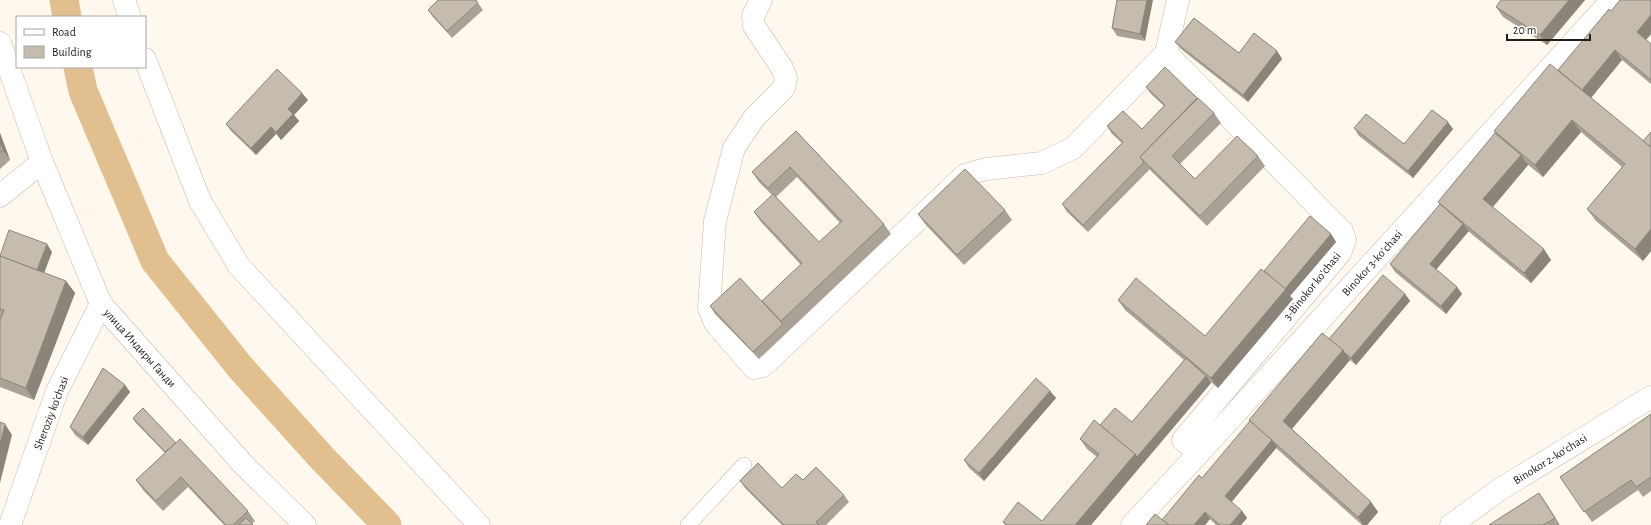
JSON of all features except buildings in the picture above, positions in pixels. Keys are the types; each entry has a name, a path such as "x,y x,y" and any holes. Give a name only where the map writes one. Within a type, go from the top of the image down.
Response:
{"street":[{"path":"124,0 130,16"},
{"path":"761,0 753,16 754,26 782,68 786,78 784,88 754,118 734,148 715,221 709,308 715,324 754,368 763,366 966,175 986,169 1042,163 1073,148 1166,53 1178,0"},
{"name":"Binokor 3-koʻchasi","path":"1132,525 1612,0"},
{"name":"улица Индиры Ганди","path":"0,43 42,162 101,304 242,463 305,525"},
{"name":"3-Binokor koʻchasi","path":"1166,53 1342,231 1345,240 1340,254 1183,440 1199,453"},
{"path":"146,62 200,201 239,266 479,525"},
{"path":"0,196 42,162"},
{"name":"Sheroziy ko'chasi","path":"10,525 57,391 101,304"},
{"name":"Binokor 2-koʻchasi","path":"1451,525 1499,490 1651,397"}],"lane":[{"path":"688,525 744,465"}],"waterway":[{"path":"64,0 67,16"},
{"path":"78,68 83,91 155,261 240,367 322,458 387,525"}]}
